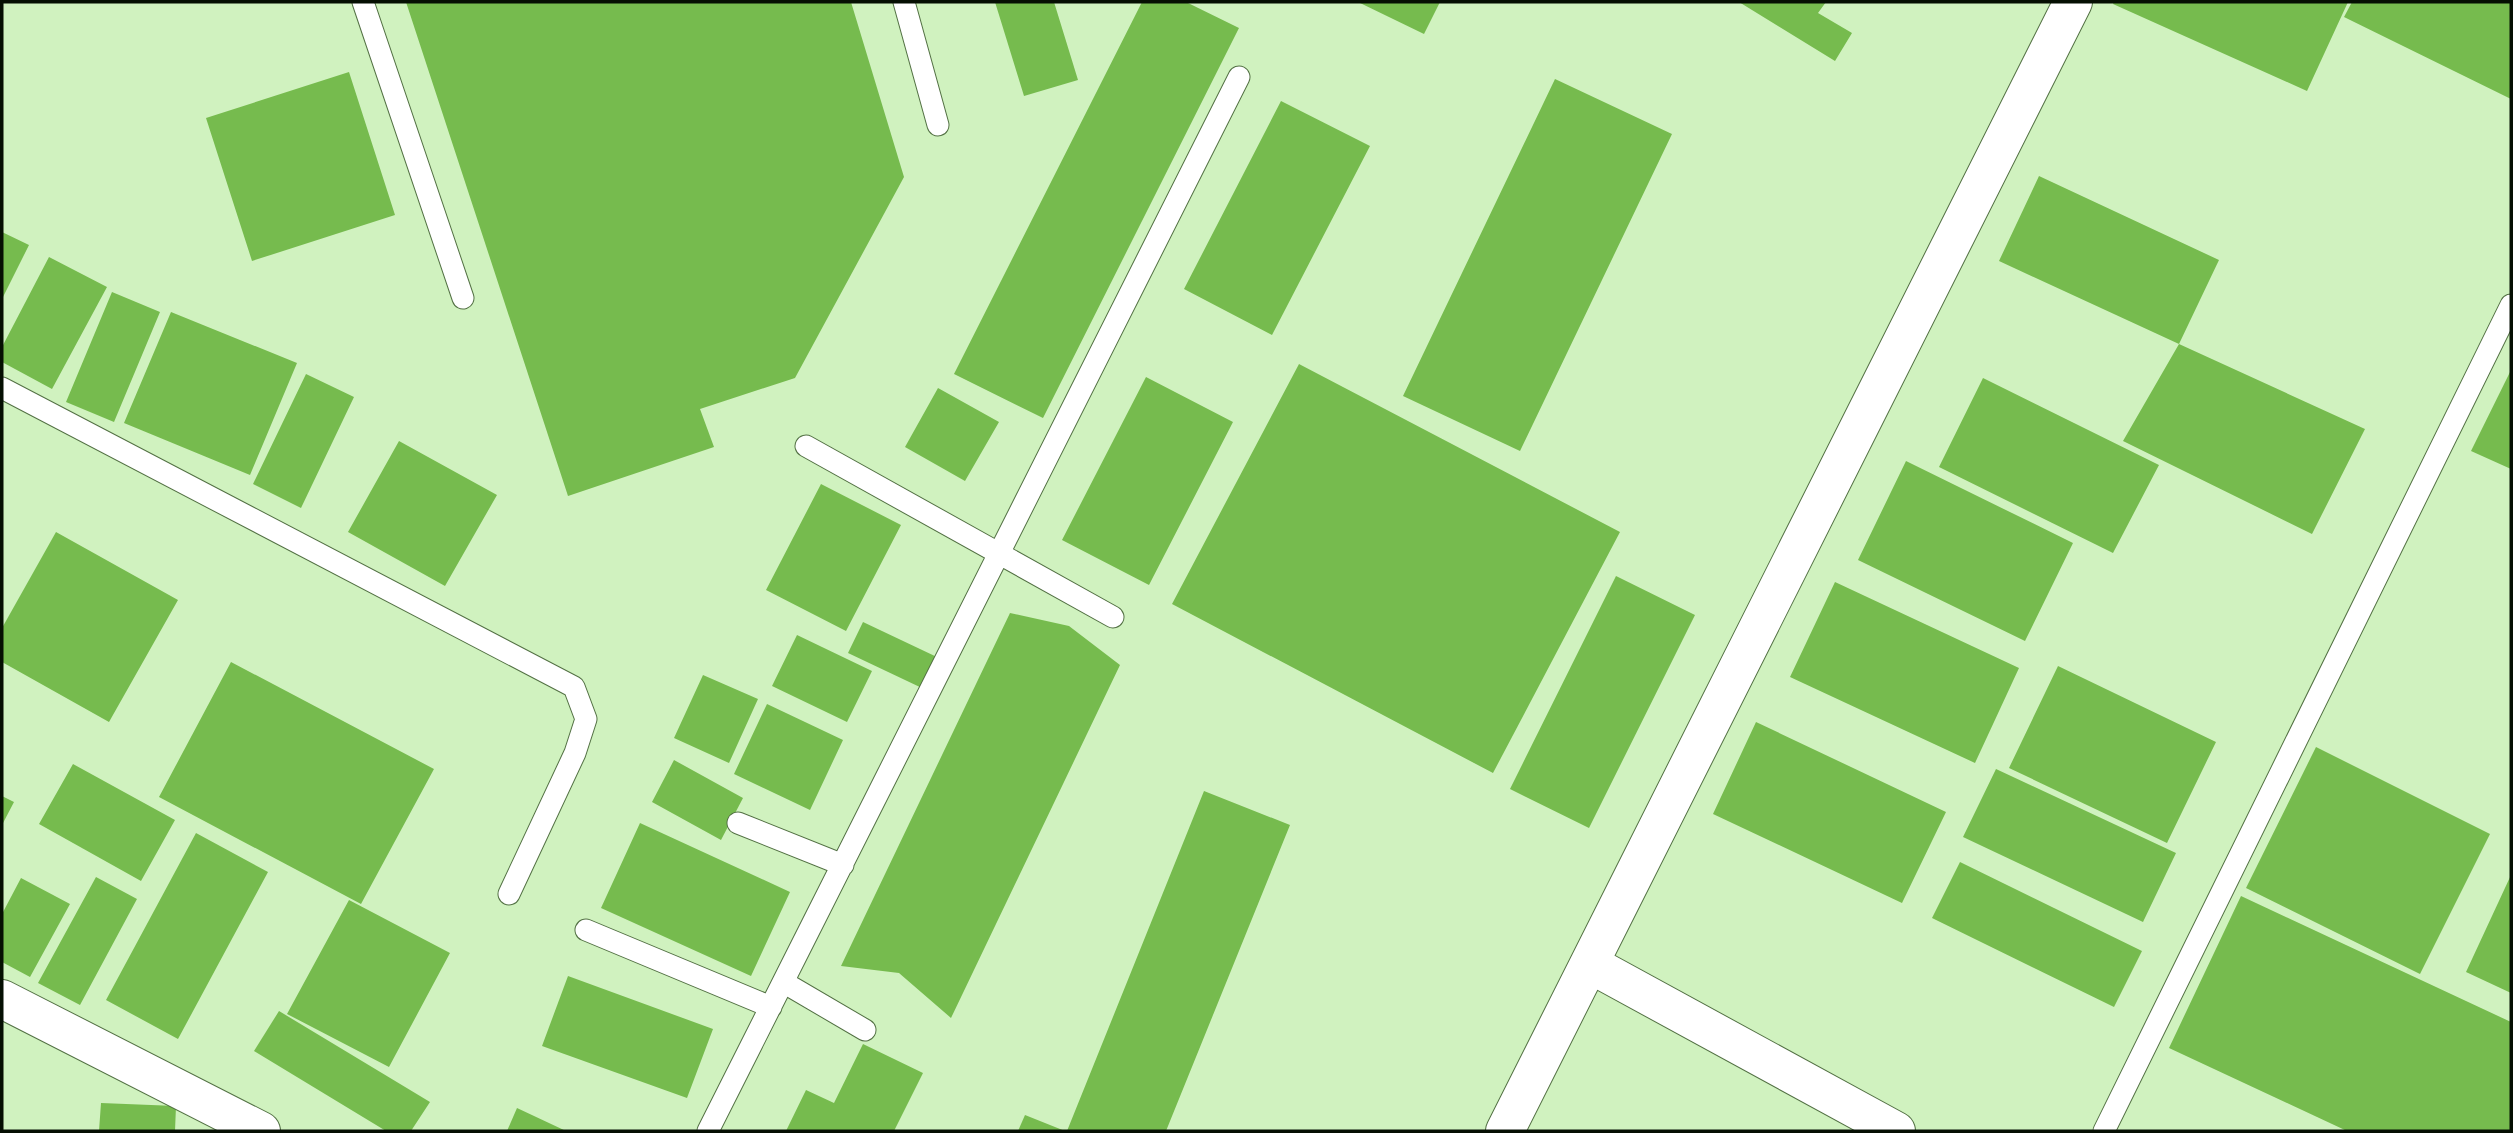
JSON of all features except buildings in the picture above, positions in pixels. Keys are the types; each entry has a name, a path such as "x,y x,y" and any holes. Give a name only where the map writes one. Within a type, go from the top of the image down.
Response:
{"street":[{"path":"1504,1131 2074,2"},
{"path":"1590,964 1896,1131"},
{"path":"2,999 261,1131"}],"lane":[{"path":"363,2 463,299"},
{"path":"904,2 939,125"},
{"path":"708,1131 1239,77"},
{"path":"2104,1131 2511,305"},
{"path":"2,388 574,687 586,719 575,753 509,894"},
{"path":"806,446 1113,617"},
{"path":"738,823 843,865"},
{"path":"586,930 771,1007"},
{"path":"783,982 865,1030"}]}
